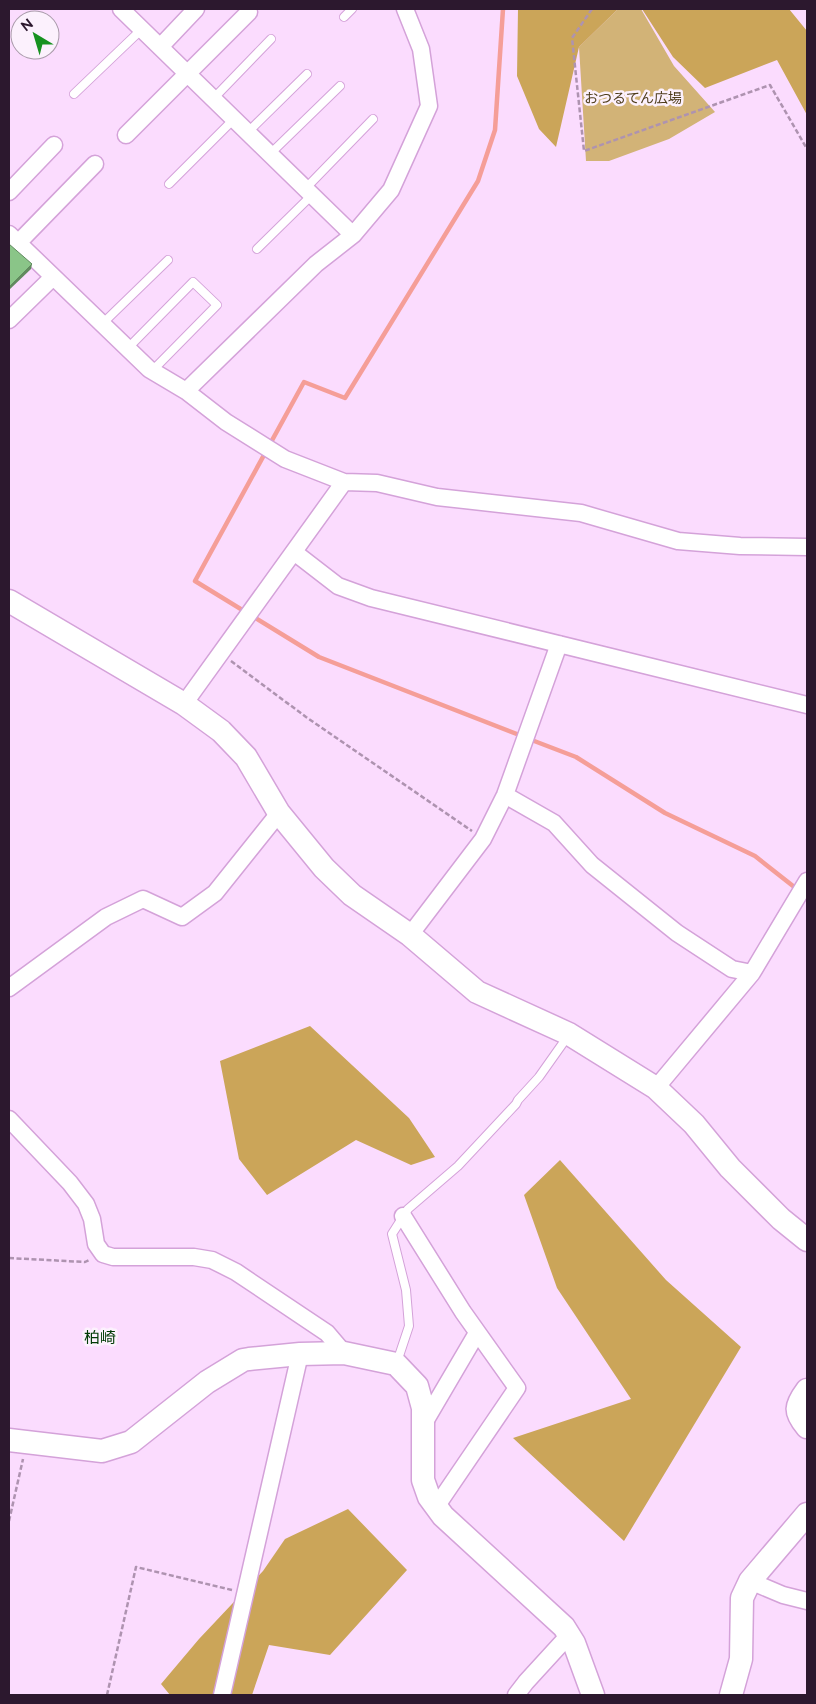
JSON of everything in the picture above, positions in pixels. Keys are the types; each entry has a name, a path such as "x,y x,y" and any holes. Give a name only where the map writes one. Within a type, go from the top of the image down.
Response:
{"street":[{"path":"121,9 353,235"},
{"path":"160,47 196,9"},
{"path":"186,391 316,264 353,235 391,190 428,106 421,48 405,9"},
{"path":"126,135 249,12"},
{"path":"9,192 54,145"},
{"path":"96,164 13,238 152,371 186,391 226,422 285,458 344,482 378,483 437,497 581,513 678,541 740,546 807,547"},
{"path":"9,320 53,277"},
{"path":"184,704 344,482"},
{"path":"294,552 338,586 371,598 807,705"},
{"path":"9,601 184,704 221,731 246,757 279,813 324,868 352,895 410,936 477,992 569,1034 656,1088 694,1124 730,1168 775,1213 807,1240"},
{"path":"410,936 483,839 505,795 559,644"},
{"path":"505,795 554,824 592,865 677,933 732,969 752,973"},
{"path":"9,988 106,917 143,899 182,918 215,893 279,813"},
{"path":"656,1088 752,973 807,881"},
{"path":"9,1119 70,1183 86,1204 92,1219 96,1244 103,1254 113,1257 194,1257 212,1260 236,1272 327,1333 344,1354"},
{"path":"403,1216 462,1312 517,1388 436,1507"},
{"path":"423,1425 478,1333"},
{"path":"222,1695 300,1354"},
{"path":"18,1441 102,1451 131,1442 207,1382 244,1360 300,1354 344,1354 396,1364 417,1386 423,1408 423,1480 429,1497 443,1516 564,1627 574,1643 593,1695"},
{"path":"807,1390 800,1399 797,1410 800,1419 807,1427"},
{"path":"731,1695 742,1659 742,1598 750,1581 807,1514"},
{"path":"750,1581 783,1595 807,1601"},
{"path":"516,1695 569,1635"}],"lane":[{"path":"344,17 352,9"},
{"path":"74,94 142,29"},
{"path":"213,99 271,40"},
{"path":"248,132 306,74"},
{"path":"270,154 340,86"},
{"path":"257,249 373,119"},
{"path":"169,184 234,120"},
{"path":"102,324 168,260"},
{"path":"128,348 193,282 217,305 152,371"},
{"path":"396,1364 409,1326 406,1290 392,1234 408,1209 458,1166 516,1104 539,1077 569,1034"}],"path":[{"path":"592,9 572,38 584,151 770,85 807,149"},
{"path":"221,654 322,728 483,839"},
{"path":"9,1258 85,1262 103,1254"},
{"path":"9,1521 18,1441"},
{"path":"107,1695 136,1567 245,1594"}],"green space":[{"name":"おつるてん広場","path":"618,9 641,9 674,66 715,112 669,139 609,161 586,161 579,47"}],"shaded area":[{"path":"518,9 618,9 579,47 556,147 539,129 517,76"},
{"path":"642,9 789,9 807,31 807,115 777,60 705,88 673,57"},
{"path":"310,1026 409,1118 435,1157 411,1165 356,1140 267,1195 239,1159 220,1061"},
{"path":"560,1160 666,1280 741,1347 624,1541 513,1438 631,1399 557,1288 524,1195"},
{"path":"348,1509 407,1570 330,1655 269,1645 252,1695 170,1695 161,1684 199,1639 263,1571 285,1539"}],"building":[{"path":"9,244 32,264 9,287"}],"waterway":[{"path":"503,9 495,130 478,181 345,398 304,382 195,581 319,657 522,736"},
{"path":"529,739 576,757 665,813 755,856 807,897"}],"district":[{"name":"柏崎","path":"100,1337"}]}
